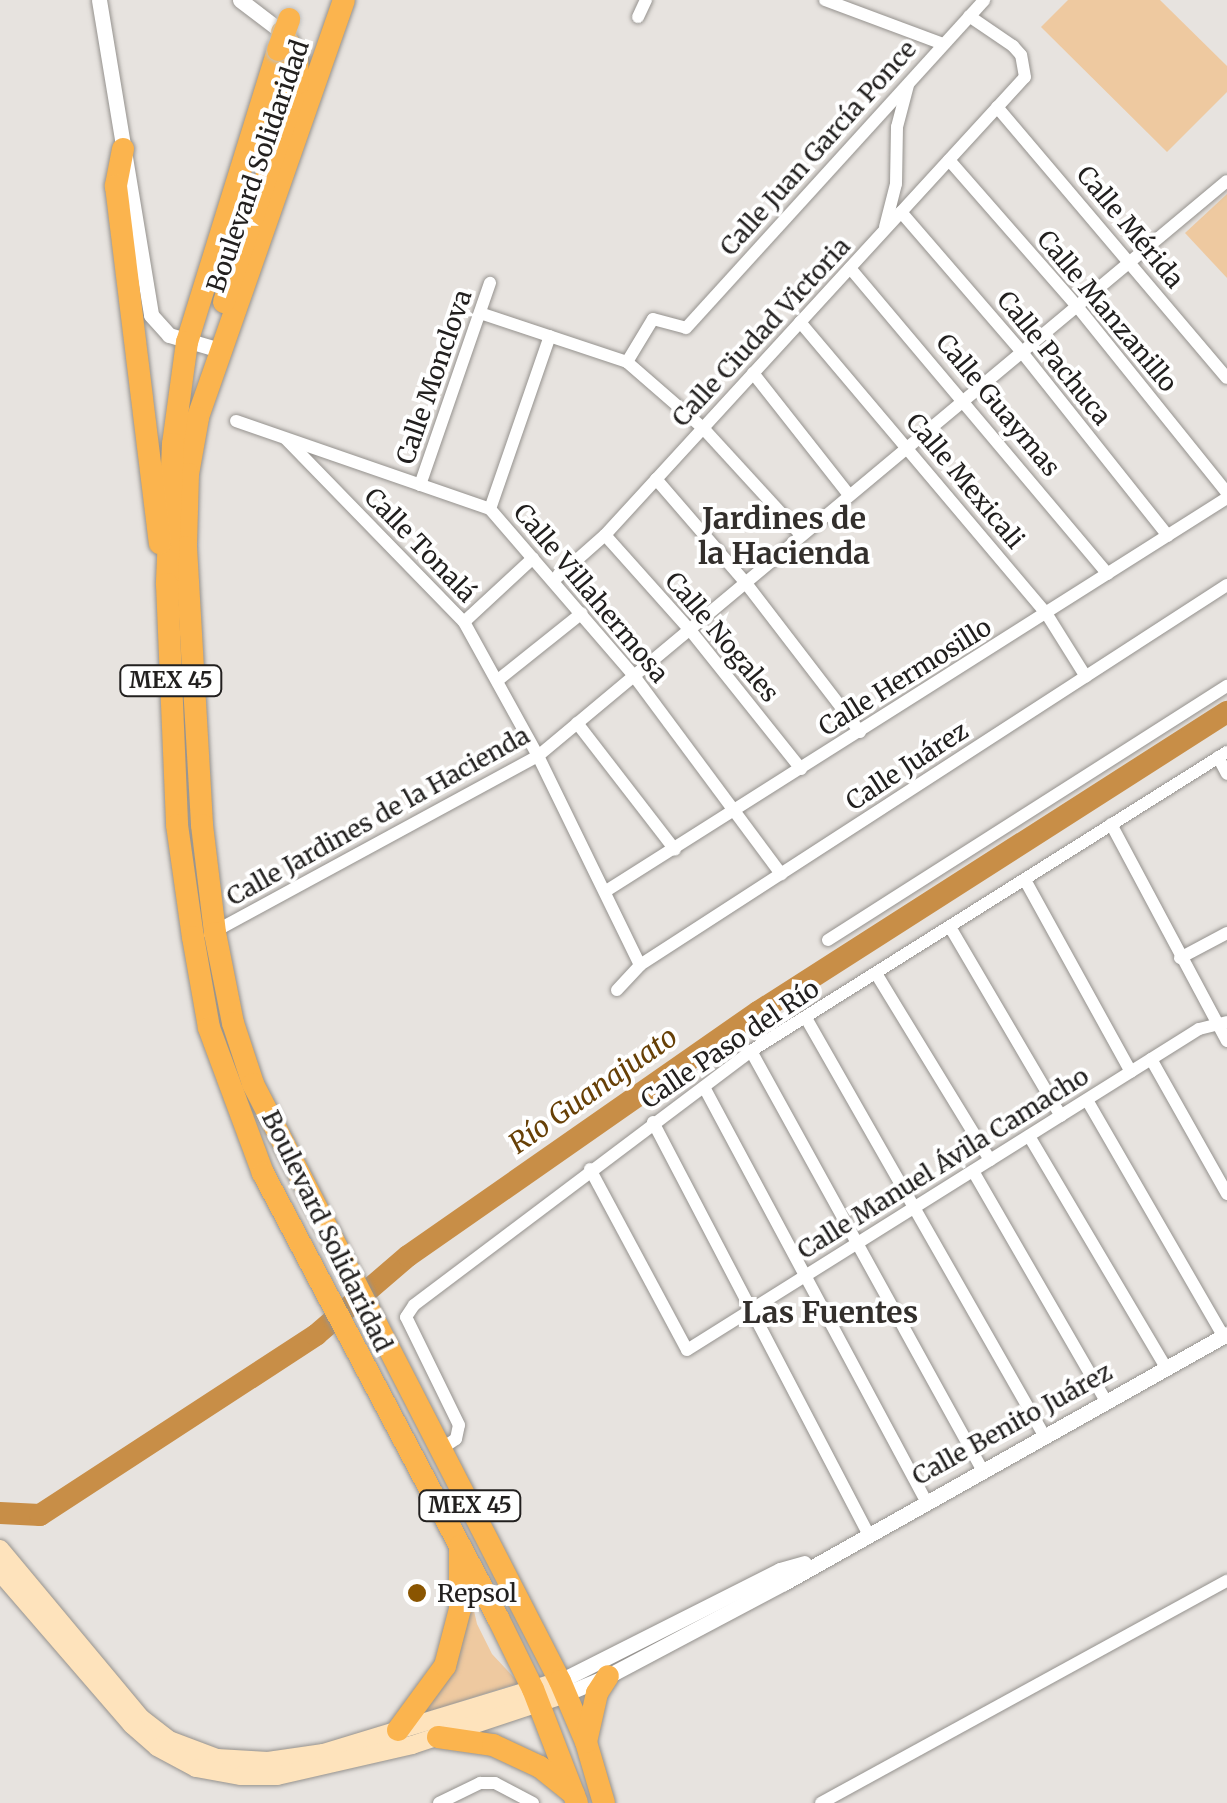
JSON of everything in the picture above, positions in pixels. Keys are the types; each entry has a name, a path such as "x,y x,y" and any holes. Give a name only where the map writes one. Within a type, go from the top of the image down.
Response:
{"highway":[{"name":"Boulevard Solidaridad","path":"344,0 198,418 186,512 209,1028 263,1173 352,1347 460,1542 536,1696 576,1799"},
{"name":"Boulevard Solidaridad","path":"286,25 187,342 173,444 167,584 176,826 204,935 253,1084 562,1687 586,1742 604,1803"},
{"path":"223,350 222,310 298,83 297,57 286,25"},
{"path":"123,150 116,186 146,446 167,584"},
{"path":"398,1730 446,1666 460,1610 460,1542"},
{"path":"586,1742 597,1692 608,1676"},
{"path":"438,1737 493,1744 540,1767 576,1799"}],"main road":[{"path":"0,1549 141,1718 169,1740 217,1758 268,1761 323,1753 536,1696"},
{"path":"0,1572 132,1725 157,1747 196,1768 241,1776 277,1776 438,1737 562,1687"}],"street":[{"path":"240,0 286,25"},
{"path":"638,17 646,0"},
{"path":"825,0 943,44"},
{"name":"Calle Juan García Ponce","path":"628,362 654,320 686,328 984,0"},
{"path":"100,2 151,315 162,331 187,342 223,350"},
{"name":"Calle Ciudad Victoria","path":"553,581 605,535 1025,77 1021,56 1013,46 969,16"},
{"path":"882,234 893,202 897,126 910,80"},
{"name":"Calle Mérida","path":"997,107 1130,259 1227,378"},
{"name":"Calle Manzanillo","path":"949,160 1076,306 1227,496"},
{"name":"Calle Jardines de la Hacienda","path":"204,935 538,756 1227,181"},
{"name":"Calle Pachuca","path":"901,212 1021,351 1168,536"},
{"name":"Calle Guaymas","path":"850,268 964,398 1108,574"},
{"name":"Calle Monclova","path":"420,485 490,283"},
{"path":"480,313 628,362 702,428 800,534"},
{"name":"Calle Mexicali","path":"800,322 1046,613 1086,676"},
{"path":"490,510 550,336"},
{"path":"753,373 849,495"},
{"name":"Calle Villahermosa","path":"236,421 490,510 634,676 782,874"},
{"name":"Calle Tonalá","path":"284,438 464,622 538,756 640,965"},
{"path":"656,479 746,582 860,732"},
{"name":"Calle Hermosillo","path":"606,890 675,850 1227,496"},
{"name":"Calle Nogales","path":"605,535 690,630 801,770"},
{"path":"464,622 534,558"},
{"name":"Calle Juárez","path":"617,990 640,965 1227,585"},
{"path":"498,680 582,613"},
{"path":"828,940 1227,686"},
{"path":"577,723 675,850"},
{"path":"1223,754 1227,774"},
{"name":"Calle Paso del Río","path":"440,1449 456,1439 460,1424 406,1317 414,1305 751,1051 1223,754"},
{"path":"1111,824 1180,958 1222,1023 1227,1041"},
{"path":"1024,880 1131,1072"},
{"path":"950,928 1061,1116"},
{"path":"1180,958 1227,933"},
{"path":"877,975 990,1160"},
{"path":"806,1018 1044,1436"},
{"name":"Calle Manuel Ávila Camacho","path":"590,1169 687,1350 1199,1029 1222,1023"},
{"path":"751,1051 982,1470"},
{"path":"1151,1059 1227,1194"},
{"path":"704,1087 926,1501"},
{"path":"1087,1100 1225,1335"},
{"path":"653,1122 868,1533"},
{"path":"1029,1136 1166,1368"},
{"path":"973,1171 1106,1401"},
{"name":"Calle Benito Juárez","path":"562,1687 608,1676 1225,1335"},
{"name":"Calle Benito Juárez","path":"562,1687 780,1570 822,1558"},
{"path":"820,1803 1227,1581"},
{"path":"439,1803 480,1782 495,1782 533,1803"}],"shaded area":[{"path":"1068,0 1160,0 1227,66 1227,92 1167,152 1041,27"},
{"path":"1227,194 1227,278 1185,233"},
{"path":"471,1598 477,1624 492,1654 519,1683 420,1714 462,1643"}],"waterway":[{"name":"Río Guanajuato","path":"0,1513 40,1515 316,1335 408,1256 758,1012 1227,712"}],"place":[{"name":"Repsol","path":"417,1593"}],"district":[{"name":"Jardines de la Hacienda","path":"784,535"},
{"name":"Las Fuentes","path":"830,1312"}]}
